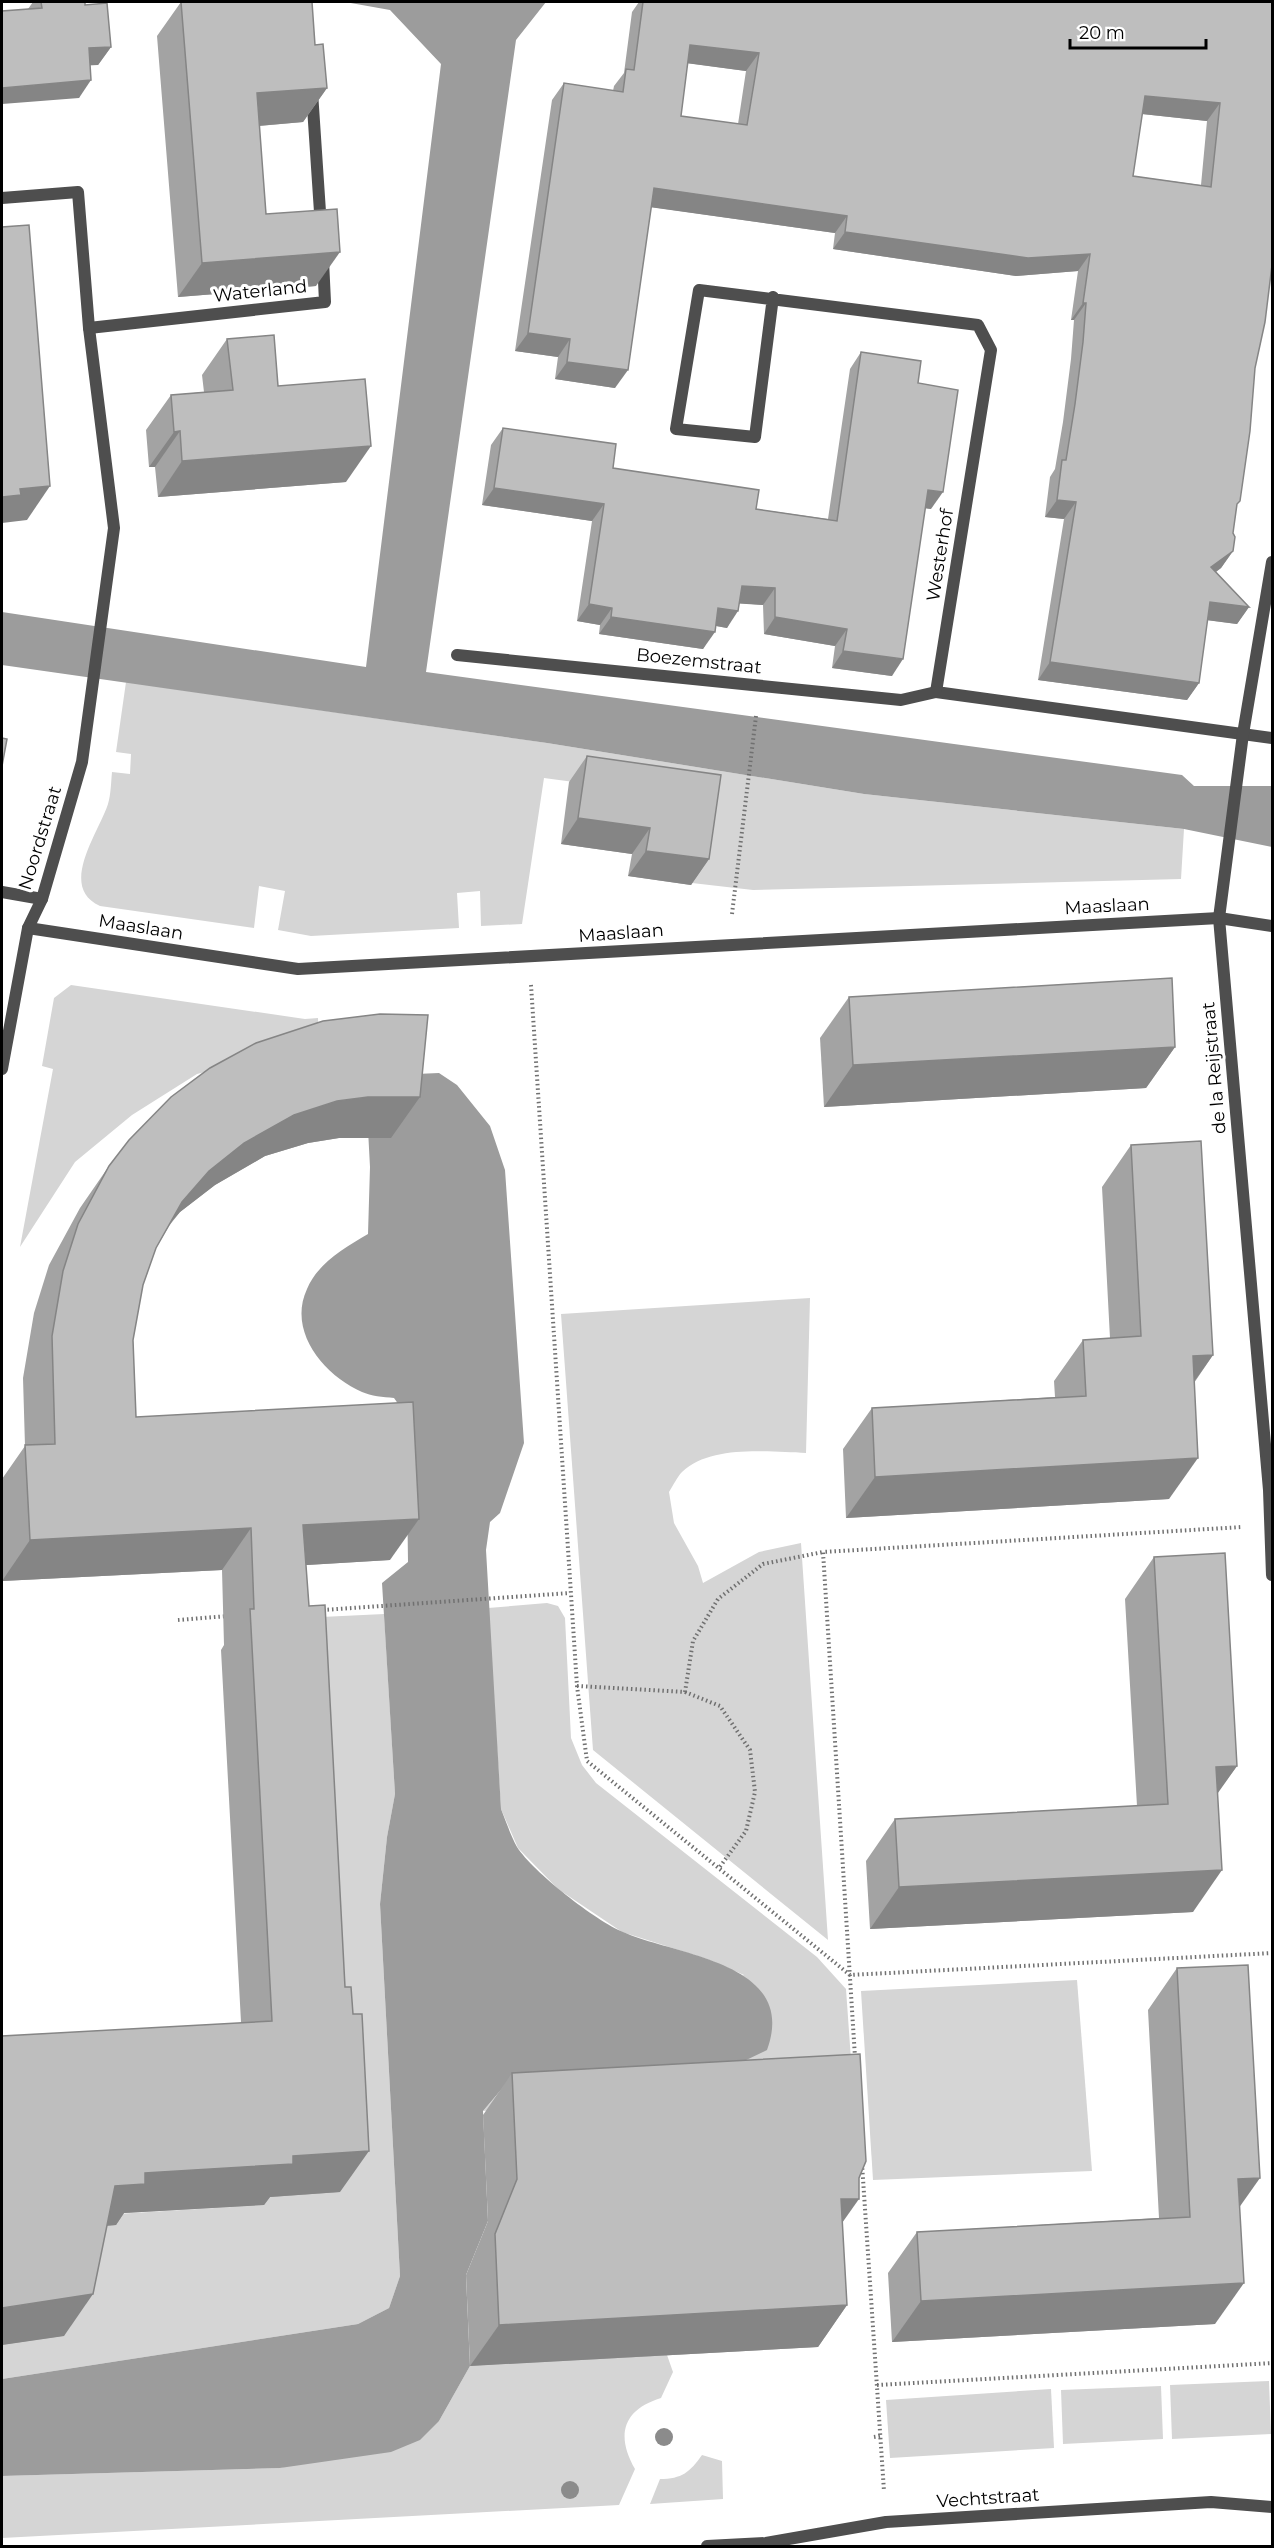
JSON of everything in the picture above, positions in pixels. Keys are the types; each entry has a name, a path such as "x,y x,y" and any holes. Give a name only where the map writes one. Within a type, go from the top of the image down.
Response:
{"street":[{"name":"Waterland","path":"89,328 325,302 312,84"},
{"path":"2,198 78,192 89,328"},
{"name":"Westerhof","path":"773,297 754,437 675,429 699,290 773,297 978,326 991,350 936,692"},
{"name":"Noordstraat","path":"2,1069 28,928 42,899 82,762 114,528 89,328"},
{"name":"de la Reijstraat","path":"1272,562 1243,734 1219,918 1270,1489 1272,1575"},
{"name":"Boezemstraat","path":"457,655 901,700 936,692"},
{"path":"936,692 1272,738"},
{"path":"2,892 42,899"},
{"name":"Maaslaan","path":"28,928 298,969 1219,918 1272,926"},
{"name":"Vechtstraat","path":"707,2547 766,2543 886,2522 1211,2502 1272,2507"}],"path":[{"path":"728,944 757,706"},
{"path":"529,957 570,1593 577,1686 586,1761 850,1975 1272,1953"},
{"path":"685,1692 693,1641 718,1599 763,1564 823,1552 1270,1526"},
{"path":"823,1552 856,2068"},
{"path":"319,1610 570,1593"},
{"path":"178,1620 237,1616"},
{"path":"577,1686 685,1692 720,1706 750,1750 755,1792 746,1831 719,1868"},
{"path":"862,2162 886,2522"},
{"path":"877,2385 1272,2362"},
{"path":"874,2437 880,2436"}],"shaded area":[{"path":"345,2 546,2 516,40 426,672 1182,775 1194,786 1272,786 1272,847 1184,829 864,794 547,743 2,665 2,612 366,667 441,64 390,10"},
{"path":"126,682 547,743 864,794 1184,829 1181,879 753,890 692,883 701,799 544,778 522,924 481,926 480,891 457,893 459,928 311,936 278,930 285,891 259,886 254,928 100,906 88,897 82,886 81,873 84,859 108,804 112,772 130,774 131,754 116,752"},
{"path":"71,985 305,1019 318,1018 319,1052 265,1056 197,1074 132,1115 75,1162 20,1247 53,1069 42,1066 54,998"},
{"path":"439,1073 457,1085 490,1126 505,1170 524,1443 500,1513 490,1522 486,1550 501,1809 517,1847 525,1857 550,1882 597,1918 623,1932 727,1967 750,1980 766,1998 772,2021 767,2050 742,2062 512,2077 483,2111 488,2221 466,2275 470,2366 439,2421 420,2440 391,2452 280,2468 2,2476 2,2379 358,2324 389,2308 400,2276 380,1904 387,1837 395,1794 382,1583 408,1562 406,1415 394,1398 362,1392 348,1385 323,1364 313,1351 306,1336 302,1321 302,1305 307,1289 318,1271 341,1251 368,1234 370,1167 366,1092 416,1074"},
{"path":"810,1298 806,1453 759,1451 724,1453 709,1457 694,1463 682,1472 669,1492 674,1523 698,1566 703,1583 759,1552 801,1543 828,1940 593,1750 561,1314"},
{"path":"547,1603 558,1606 565,1618 571,1738 582,1765 596,1783 817,1957 846,1989 853,2088 483,2111 513,2076 744,1975 707,1959 622,1932 558,1889 518,1848 501,1809 488,1608"},
{"path":"384,1614 395,1794 387,1837 380,1904 400,2276 389,2308 358,2324 2,2379 2,2345 64,2336 86,2227 116,2214 264,2205 280,1619"},
{"path":"1077,1980 1092,2171 873,2180 861,1991"},
{"path":"667,2355 673,2372 661,2398 638,2410 626,2426 626,2446 635,2469 619,2505 2,2538 2,2476 280,2468 439,2421 470,2366"},
{"path":"1269,2381 1271,2434 1172,2439 1170,2385"},
{"path":"1161,2386 1163,2439 1063,2444 1061,2390"},
{"path":"1051,2389 1054,2448 890,2458 886,2400"},
{"path":"702,2455 722,2461 723,2499 650,2504 660,2479 680,2476"}],"building":[{"path":"41,2 85,2 85,5 107,3 111,47 89,48 91,80 2,88 2,11 42,8"},
{"path":"181,2 312,2 315,45 323,44 327,88 257,93 266,214 337,209 340,252 202,263"},
{"path":"643,2 1272,2 1272,265 1265,322 1255,368 1250,431 1240,501 1237,504 1233,551 1211,567 1249,607 1210,602 1199,683 1050,662 1076,502 1057,500 1062,460 1066,460 1075,404 1083,342 1086,303 1083,303 1090,254 1028,258 845,232 847,216 654,188 628,370 567,362 570,339 528,333 564,83 623,92 626,69 634,70","holes":["690,45 759,53 747,125 681,116","1145,96 1220,103 1211,187 1133,176"]},
{"path":"29,225 50,486 20,489 21,495 2,497 2,227"},
{"path":"274,335 278,386 365,379 371,446 182,461 180,431 174,432 171,395 233,390 227,339"},
{"path":"861,352 921,361 918,383 958,390 943,492 928,490 903,659 843,651 847,629 775,617 775,588 742,586 738,611 718,608 715,632 611,617 612,608 589,604 604,504 494,488 503,428 616,444 613,468 759,490 756,509 837,521"},
{"path":"2,738 7,739 2,766"},
{"path":"587,756 721,775 709,859 646,851 650,828 578,818"},
{"path":"1172,978 1175,1047 853,1065 849,997"},
{"path":"380,1014 428,1015 420,1097 368,1097 337,1101 294,1115 244,1143 209,1171 182,1202 156,1248 143,1285 133,1340 136,1417 413,1402 419,1519 303,1525 309,1606 325,1605 345,1987 351,1987 353,2014 362,2014 369,2151 293,2156 293,2164 145,2173 145,2184 115,2186 93,2294 2,2308 2,2036 272,2021 250,1609 254,1609 251,1528 30,1540 25,1445 55,1444 52,1336 63,1271 78,1224 109,1166 129,1140 171,1097 210,1068 256,1043 323,1021"},
{"path":"1201,1141 1213,1355 1193,1356 1198,1458 875,1477 872,1408 1086,1396 1083,1340 1141,1336 1131,1145"},
{"path":"1225,1553 1237,1766 1216,1767 1222,1870 899,1887 895,1819 1168,1804 1154,1557"},
{"path":"1248,1965 1260,2178 1238,2179 1244,2283 921,2301 917,2232 1190,2217 1177,1968"},
{"path":"860,2054 866,2161 859,2178 859,2199 841,2199 847,2305 499,2325 495,2234 517,2179 512,2073"}]}
